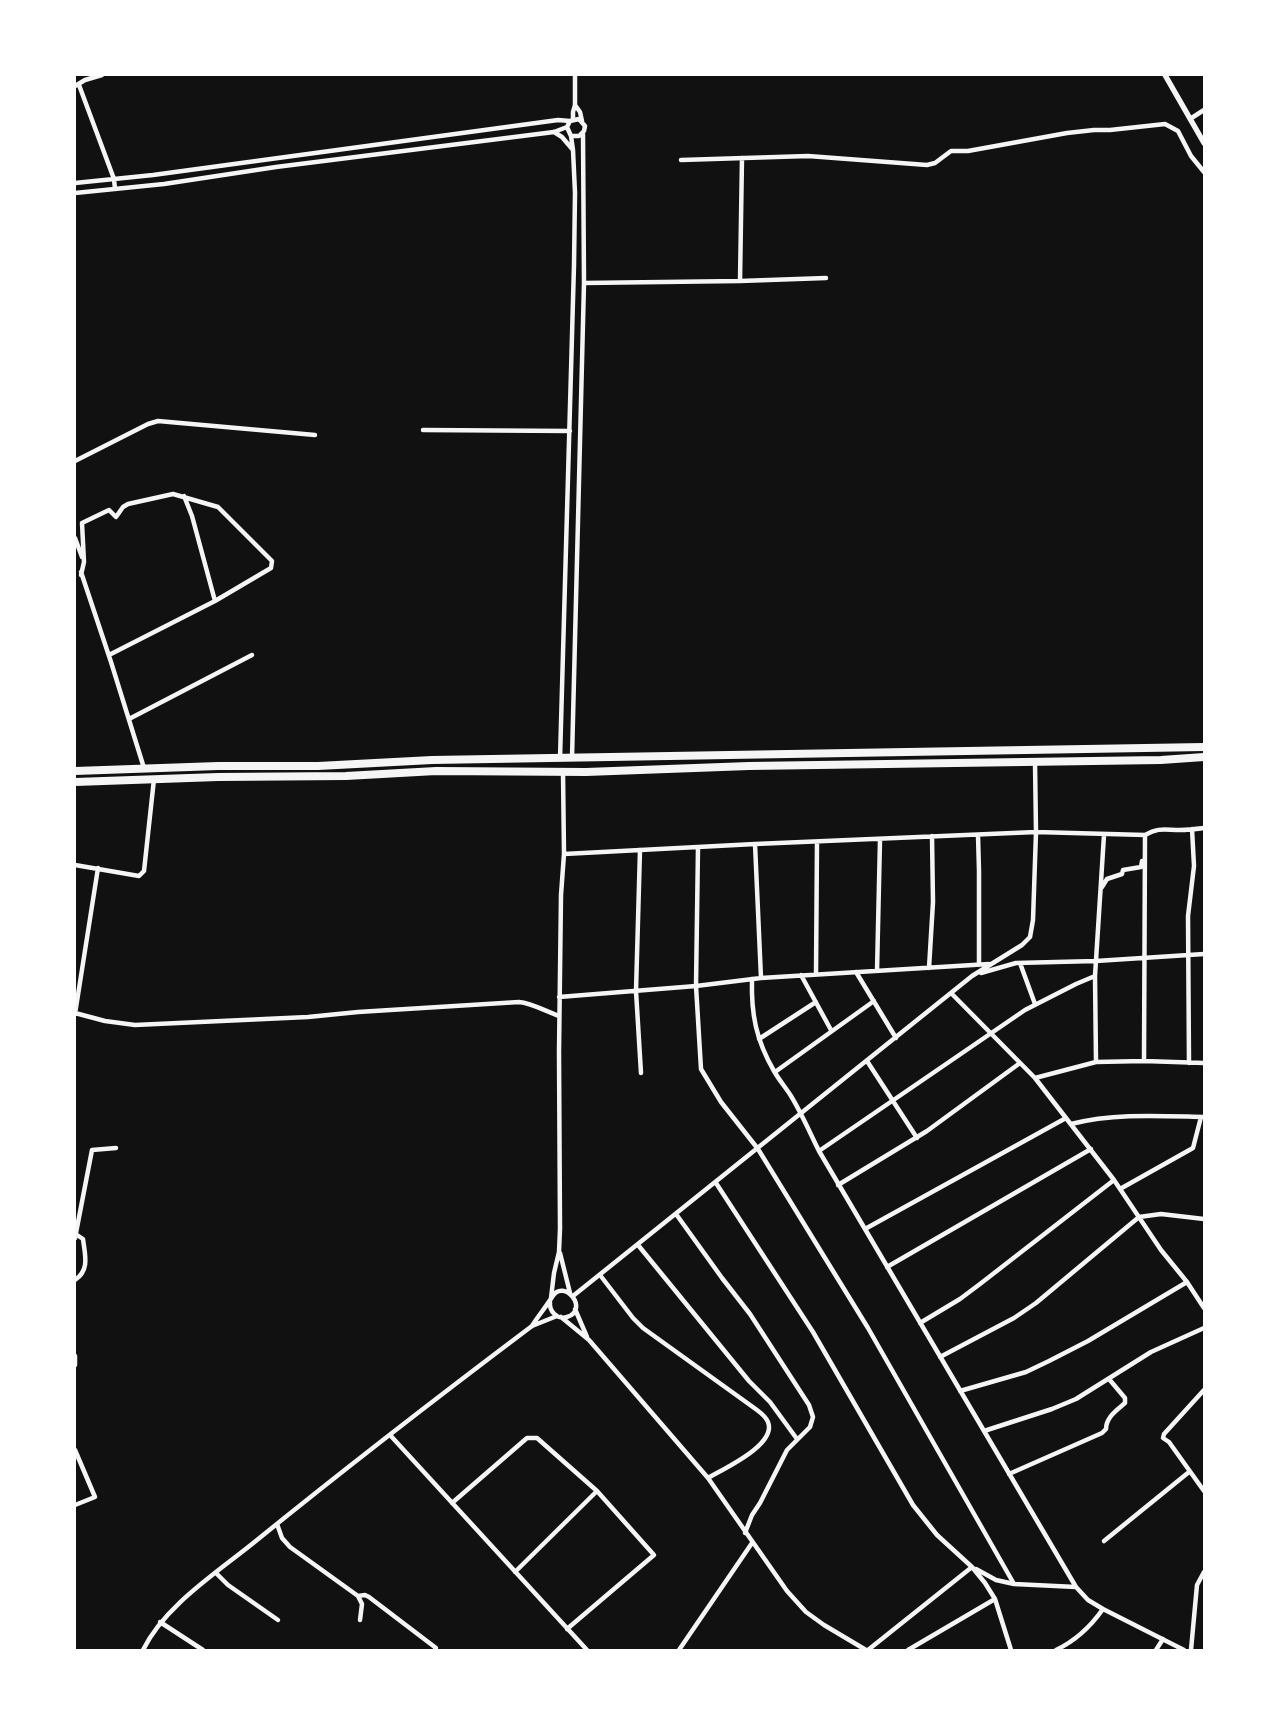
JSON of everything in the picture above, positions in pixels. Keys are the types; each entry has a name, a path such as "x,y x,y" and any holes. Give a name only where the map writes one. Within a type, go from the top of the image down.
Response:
{"highway":[{"path":"75,771 218,766 326,766 432,760 572,759 1204,746"},
{"path":"75,782 218,776 346,776 436,771 564,772 749,766 1035,762 1204,757"}],"street":[{"path":"102,75 85,80 77,85 114,179 115,189"},
{"path":"75,193 554,132 567,127 572,120 575,105 575,75"},
{"path":"1165,75 1204,142"},
{"path":"572,759 584,283 583,134 585,128 580,112 575,105"},
{"path":"1190,119 1204,110"},
{"path":"75,183 558,120 582,121"},
{"path":"681,160 808,156 927,165 935,163 951,151 968,151 1067,133 1165,124 1178,131 1191,156 1204,172"},
{"path":"560,759 575,211 573,150 571,136 567,127"},
{"path":"554,132 562,137 573,150"},
{"path":"571,136 575,137 583,134"},
{"path":"740,281 742,158"},
{"path":"584,283 826,278"},
{"path":"75,461 148,424 158,421 315,435"},
{"path":"423,430 570,431"},
{"path":"81,575 84,562 82,523 109,510 116,517 123,507 128,504 173,494 218,507 272,561 271,568 216,601 109,655"},
{"path":"184,496 192,516 216,601"},
{"path":"75,538 82,558 81,575 109,655 144,768"},
{"path":"129,719 252,655"},
{"path":"572,1295 716,1183 972,976 1022,945 1030,937 1033,920 1036,832 1035,762"},
{"path":"564,772 564,854 561,895 559,1016 559,1252 554,1273 551,1311 589,1340 708,1478 787,1591 806,1612 824,1625 867,1650 972,1567"},
{"path":"75,865 139,876 144,871 154,779"},
{"path":"564,854 1036,832 1104,835 1127,833 1144,835 1154,830 1165,828 1173,830 1204,828"},
{"path":"1189,1063 1188,916 1194,866 1192,829"},
{"path":"978,835 979,965"},
{"path":"1096,1062 1095,976 1104,835"},
{"path":"1100,890 1107,879 1122,874 1123,870 1142,867 1144,835"},
{"path":"1144,835 1144,1061"},
{"path":"929,968 933,902 932,836"},
{"path":"878,971 880,840"},
{"path":"816,974 817,842"},
{"path":"755,844 761,978"},
{"path":"698,847 696,986 701,1070 721,1102 758,1149 868,1328 1014,1584"},
{"path":"640,850 636,991 641,1073"},
{"path":"98,868 75,1014 135,1025 308,1017 520,1002 559,1016"},
{"path":"972,976 995,968 1020,963 1096,961 1204,954"},
{"path":"1020,963 1034,1004"},
{"path":"560,997 696,986 761,978 992,964"},
{"path":"856,972 896,1038"},
{"path":"801,975 831,1030"},
{"path":"819,1152 1034,1004 1095,976"},
{"path":"752,979 754,1026 774,1072 792,1098 838,1185 1076,1587 1088,1600 1103,1609 1184,1650"},
{"path":"951,993 1034,1078 1071,1124 1114,1180 1161,1250 1187,1282 1204,1308"},
{"path":"774,1072 874,1001"},
{"path":"759,1039 816,1002"},
{"path":"867,1061 917,1138"},
{"path":"1034,1078 1096,1062 1204,1063"},
{"path":"838,1185 917,1138 1020,1063"},
{"path":"1071,1124 1088,1120 1134,1116 1203,1117 1193,1148 1120,1189"},
{"path":"865,1229 1066,1118"},
{"path":"75,1280 81,1276 87,1264 83,1239 76,1237 92,1150 116,1148"},
{"path":"887,1267 1090,1149"},
{"path":"920,1323 973,1289 1114,1180"},
{"path":"716,1183 813,1332 913,1505 937,1535 972,1567 985,1583 995,1599 1011,1650"},
{"path":"676,1214 750,1314 809,1405 813,1417 810,1427 788,1450 752,1515 745,1533"},
{"path":"940,1357 1014,1318 1036,1303 1139,1217 1161,1214 1204,1220"},
{"path":"638,1245 749,1381 770,1402 797,1439"},
{"path":"559,1252 576,1305 575,1309 589,1340"},
{"path":"600,1275 643,1328 757,1410 768,1420 766,1438 756,1449 708,1478"},
{"path":"960,1391 1026,1372 1049,1361 1187,1282"},
{"path":"143,1650 160,1622 184,1599 390,1435 532,1326 558,1292 567,1292 572,1295"},
{"path":"532,1326 559,1317 569,1316 575,1309"},
{"path":"984,1431 1052,1409 1076,1399 1152,1352 1204,1328"},
{"path":"75,1356 75,1365"},
{"path":"1009,1474 1102,1433 1106,1429 1106,1423 1111,1416 1125,1403 1125,1398 1109,1378"},
{"path":"1204,1390 1164,1434 1163,1438 1180,1457 1204,1491"},
{"path":"390,1435 586,1650"},
{"path":"452,1503 527,1438 537,1438 597,1491 654,1555 567,1629"},
{"path":"75,1450 95,1497 75,1505"},
{"path":"1104,1541 1189,1472"},
{"path":"514,1572 597,1491"},
{"path":"277,1524 282,1538 290,1547 358,1596 362,1604 360,1620"},
{"path":"679,1650 752,1543"},
{"path":"972,1567 996,1580 1014,1584 1076,1587"},
{"path":"1191,1650 1197,1585 1204,1572"},
{"path":"216,1574 228,1585 278,1620"},
{"path":"358,1596 365,1595 370,1597 436,1648 435,1650"},
{"path":"908,1650 995,1599"},
{"path":"1056,1650 1071,1642 1096,1619 1103,1609"},
{"path":"160,1622 203,1650"},
{"path":"1156,1650 1163,1639"}]}
